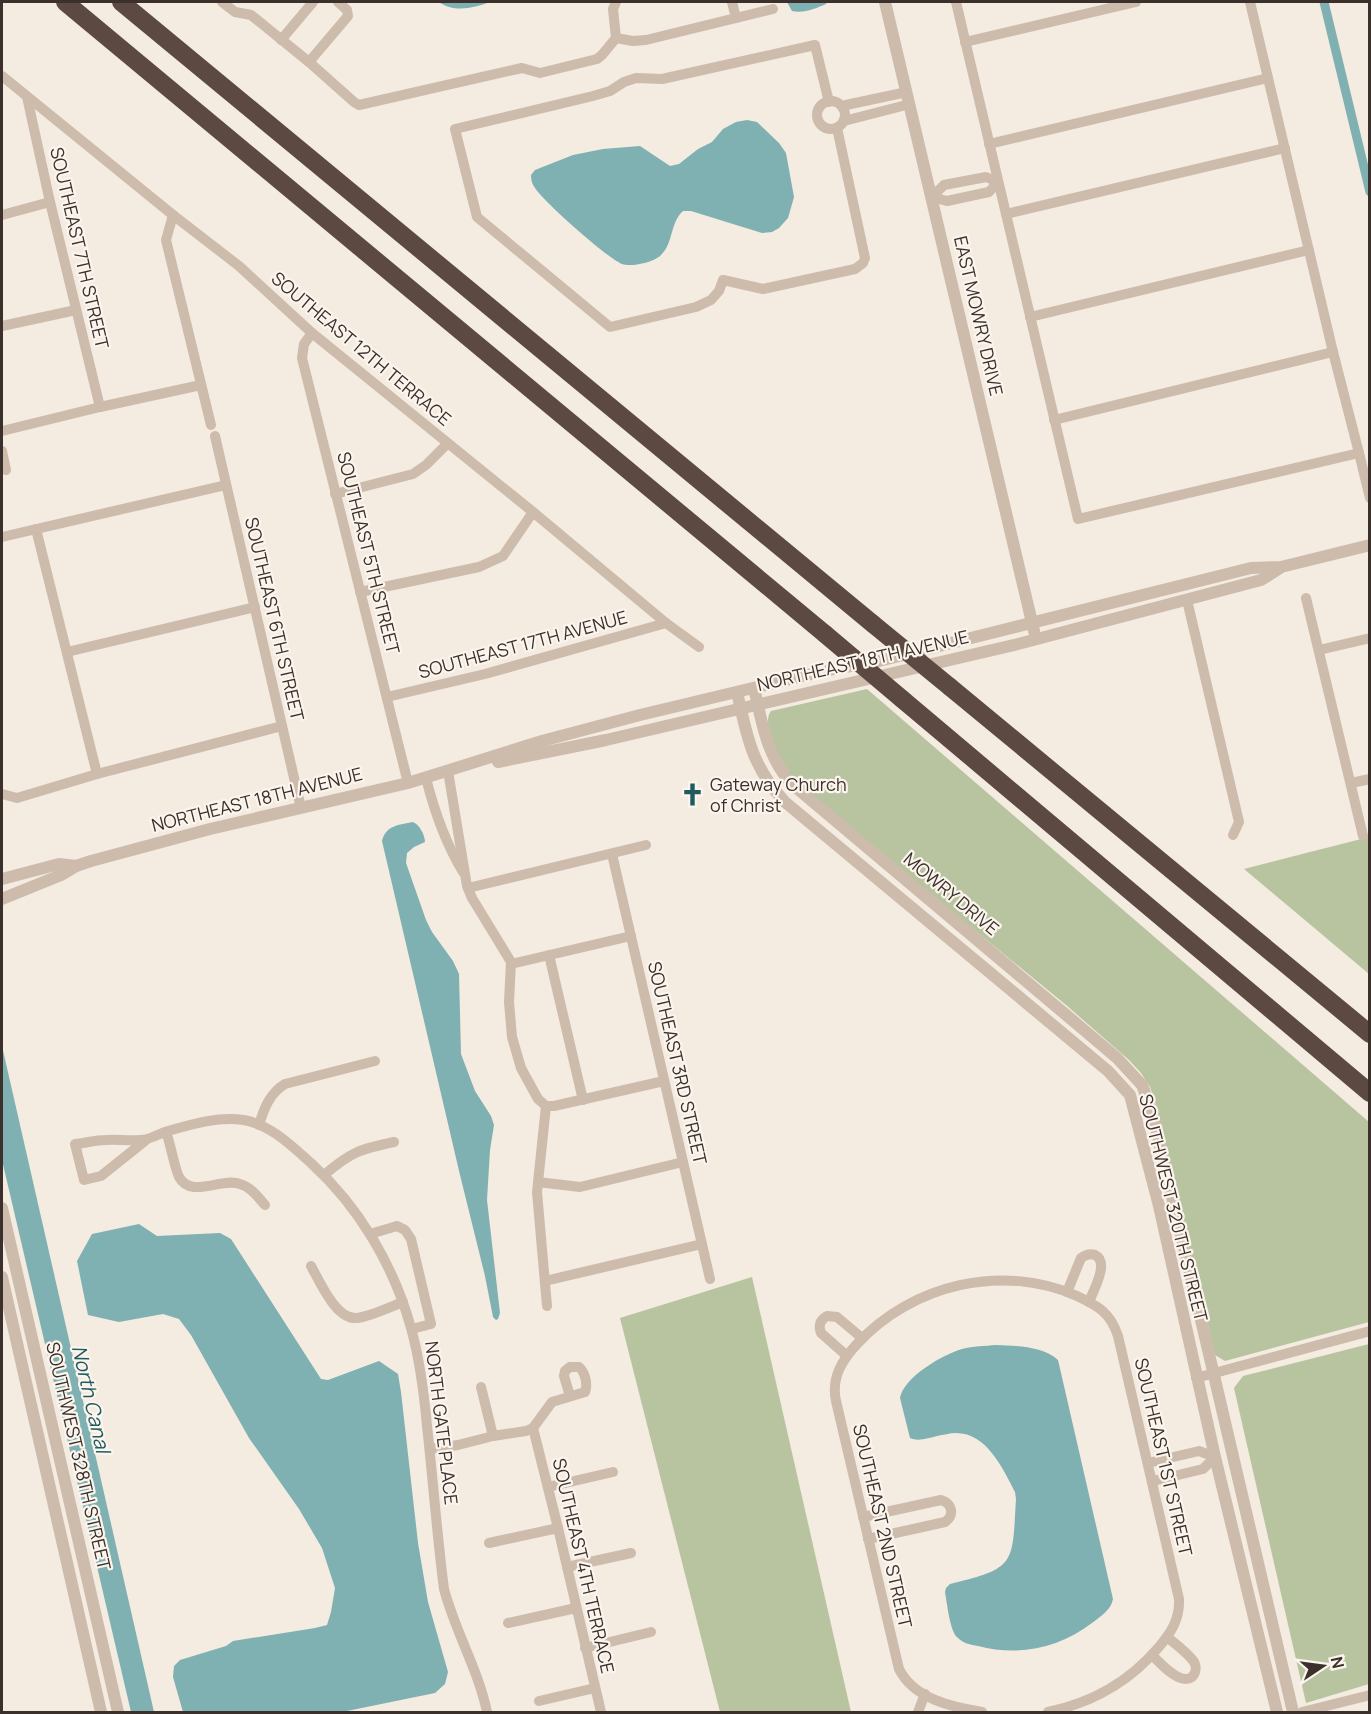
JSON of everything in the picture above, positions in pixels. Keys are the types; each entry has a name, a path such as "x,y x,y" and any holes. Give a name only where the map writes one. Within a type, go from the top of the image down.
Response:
{"highway":[{"path":"65,2 825,634 1370,1093"},
{"path":"121,2 1370,1034"}],"street":[{"path":"222,2 236,12 251,15 359,105 522,68 540,73 585,62 602,55 616,38 613,9 616,2"},
{"path":"281,40 313,2"},
{"path":"309,62 348,16 347,10 338,2"},
{"path":"732,2 736,18"},
{"name":"EAST MOWRY DRIVE","path":"885,2 1036,640"},
{"path":"956,2 1078,519 1359,453"},
{"path":"965,42 1136,2"},
{"path":"1250,2 1370,498"},
{"path":"616,38 633,41 646,40 773,9"},
{"path":"829,102 815,45 662,80 636,78 610,91 593,96 455,129 477,217 610,327 696,307 711,300 719,291 723,280 763,289 855,269 863,263 866,258 840,125 845,112 837,102 829,102 818,110 818,119 823,127 828,129 840,125 854,117 908,98"},
{"name":"SOUTHEAST 12TH TERRACE","path":"2,75 238,266 312,333 447,444 666,623 699,647"},
{"path":"989,144 1268,78"},
{"name":"SOUTHEAST 7TH STREET","path":"27,97 100,407"},
{"path":"843,108 846,105 908,98"},
{"path":"1006,214 1285,148"},
{"path":"932,197 944,185 986,177 998,182"},
{"path":"963,181 967,197"},
{"path":"932,197 947,201 989,192 998,182"},
{"path":"2,215 50,202"},
{"path":"173,215 166,240 211,425"},
{"path":"1030,317 1309,250"},
{"path":"2,327 76,310"},
{"name":"SOUTHEAST 5TH STREET","path":"312,333 304,344 302,357 408,783"},
{"path":"1054,420 1333,352"},
{"path":"2,432 100,407 201,385"},
{"name":"SOUTHEAST 6TH STREET","path":"215,436 301,808"},
{"path":"335,494 413,474 426,465 447,444"},
{"path":"2,451 6,470"},
{"path":"2,537 226,485"},
{"path":"360,592 479,567 503,556 533,512"},
{"path":"36,529 97,774"},
{"name":"NORTHEAST 18TH AVENUE","path":"2,899 61,875 76,866 166,841 408,783 590,727 879,661 1251,568 1281,567 1370,545"},
{"name":"NORTHEAST 18TH AVENUE","path":"448,771 559,750 1036,640 1261,580 1281,567"},
{"path":"1306,598 1364,836"},
{"path":"1187,600 1239,822 1233,836"},
{"path":"67,652 255,607"},
{"name":"SOUTHEAST 17TH AVENUE","path":"387,697 485,674 666,623"},
{"path":"1319,650 1370,638"},
{"name":"MOWRY DRIVE","path":"754,688 771,753 784,777 1117,1058 1142,1084 1152,1112"},
{"name":"SOUTHWEST 320TH STREET","path":"737,692 748,742 756,761 770,785 785,802 1108,1071 1130,1095 1159,1206 1196,1378 1277,1713"},
{"path":"2,794 17,798 97,774 282,726"},
{"path":"448,771 464,875 472,898 510,958 509,1002 512,1037 525,1075 538,1099 546,1106 554,1106 664,1080"},
{"path":"426,778 453,856 464,875"},
{"path":"1351,783 1370,779"},
{"path":"468,888 646,845"},
{"name":"SOUTHEAST 3RD STREET","path":"612,854 710,1279"},
{"name":"NORTHEAST 18TH AVENUE","path":"2,879 59,864 76,866"},
{"path":"511,964 631,936"},
{"path":"549,955 583,1100"},
{"path":"259,1125 270,1097 285,1084 375,1061"},
{"path":"546,1106 537,1199 547,1306"},
{"name":"SOUTHWEST 320TH STREET","path":"1152,1112 1293,1713"},
{"name":"NORTH GATE PLACE","path":"146,1140 201,1122 226,1119 243,1120 259,1125 284,1140 324,1175 344,1197 370,1234 394,1281 412,1329 421,1376 444,1588 453,1618 478,1678 487,1713"},
{"path":"166,1132 178,1175 185,1184 194,1187 237,1182 249,1188 265,1205"},
{"path":"101,1140 146,1140 101,1176 84,1180 75,1144 101,1140"},
{"path":"324,1175 345,1157 355,1152 394,1142"},
{"path":"538,1182 580,1187 683,1162"},
{"name":"SOUTHWEST 328TH STREET","path":"2,1208 118,1713"},
{"path":"370,1234 397,1226 405,1230 409,1236 431,1324 412,1329"},
{"path":"545,1281 702,1244"},
{"path":"1070,1294 1081,1258 1085,1255 1095,1256 1102,1264 1102,1269 1089,1302"},
{"path":"311,1266 336,1307 343,1314 353,1318 363,1317 403,1302"},
{"name":"SOUTHWEST 328TH STREET","path":"2,1277 101,1713"},
{"name":"SOUTHEAST 1ST STREET","path":"850,1352 862,1338 901,1309 925,1296 951,1287 981,1281 1012,1281 1045,1285 1089,1302 1107,1314 1114,1325 1153,1481 1179,1599 1178,1616 1164,1641 1122,1682 1083,1702 1048,1713"},
{"path":"850,1352 821,1333 822,1319 832,1315 837,1317 862,1338"},
{"path":"1196,1378 1370,1331"},
{"name":"SOUTHEAST 2ND STREET","path":"850,1352 836,1377 834,1394 899,1669 910,1685 930,1697"},
{"path":"481,1387 492,1436"},
{"path":"430,1449 522,1432 532,1428 550,1404 570,1396"},
{"name":"SOUTHEAST 4TH TERRACE","path":"532,1428 601,1713"},
{"path":"1148,1463 1199,1451 1215,1457"},
{"path":"1153,1481 1203,1469 1215,1457 1233,1453"},
{"path":"1177,1457 1181,1474"},
{"path":"548,1487 614,1472"},
{"path":"863,1517 941,1500 950,1505 951,1509 951,1514 945,1522 868,1539"},
{"path":"489,1543 558,1528"},
{"path":"567,1567 631,1553"},
{"path":"508,1623 576,1608"},
{"path":"585,1648 651,1632"},
{"path":"1152,1655 1180,1679 1187,1680 1192,1677 1196,1669 1195,1662 1164,1641"},
{"path":"539,1701 595,1688"},
{"path":"1302,1713 1370,1695"},
{"path":"918,1713 930,1697 945,1708 982,1713"}],"green space":[{"path":"867,689 1369,1122 1369,1322 1225,1361 1215,1355 1156,1105 1150,1087 1141,1073 1066,1005 817,801 793,778 779,757 769,731 768,716 771,711"},
{"path":"1369,837 1369,974 1244,869"},
{"path":"752,1277 851,1712 720,1712 620,1318"},
{"path":"1369,1344 1369,1684 1306,1703 1234,1388 1243,1376"}],"water":[{"path":"439,2 490,2 471,8 458,8"},
{"path":"787,2 827,2 801,12 792,11"},
{"path":"747,120 757,122 786,153 794,197 788,218 772,232 762,233 691,211 683,211 675,222 669,242 662,254 645,263 626,265 614,260 576,229 550,205 532,182 531,175 535,170 573,155 603,149 640,146 670,166 679,164 698,149 712,142 723,129 736,122"},
{"path":"413,822 421,830 425,842 407,853 406,863 426,920 459,974 461,1054 475,1091 494,1125 487,1200 500,1313 496,1320 493,1317 382,841 390,829"},
{"name":"North Canal","path":"2,1046 154,1712 131,1712 2,1160"},
{"path":"139,1224 157,1236 220,1233 231,1239 321,1379 328,1380 379,1361 398,1374 418,1543 428,1602 448,1672 445,1684 435,1693 342,1712 183,1712 173,1677 174,1666 180,1660 226,1646 233,1641 327,1625 335,1588 322,1548 299,1509 249,1438 191,1335 179,1319 163,1314 119,1322 88,1315 77,1261 92,1234"},
{"path":"996,1345 1037,1349 1058,1360 1113,1599 1105,1612 1066,1639 1038,1648 1008,1651 970,1644 959,1639 951,1623 945,1592 950,1584 988,1573 1007,1560 1013,1537 1015,1492 993,1454 977,1439 956,1433 920,1440 910,1438 900,1398 903,1390 916,1375 944,1356 962,1349"}],"waterway":[{"path":"1324,2 1370,192"}],"place":[{"name":"Gateway Church of Christ","path":"692,795"}]}
